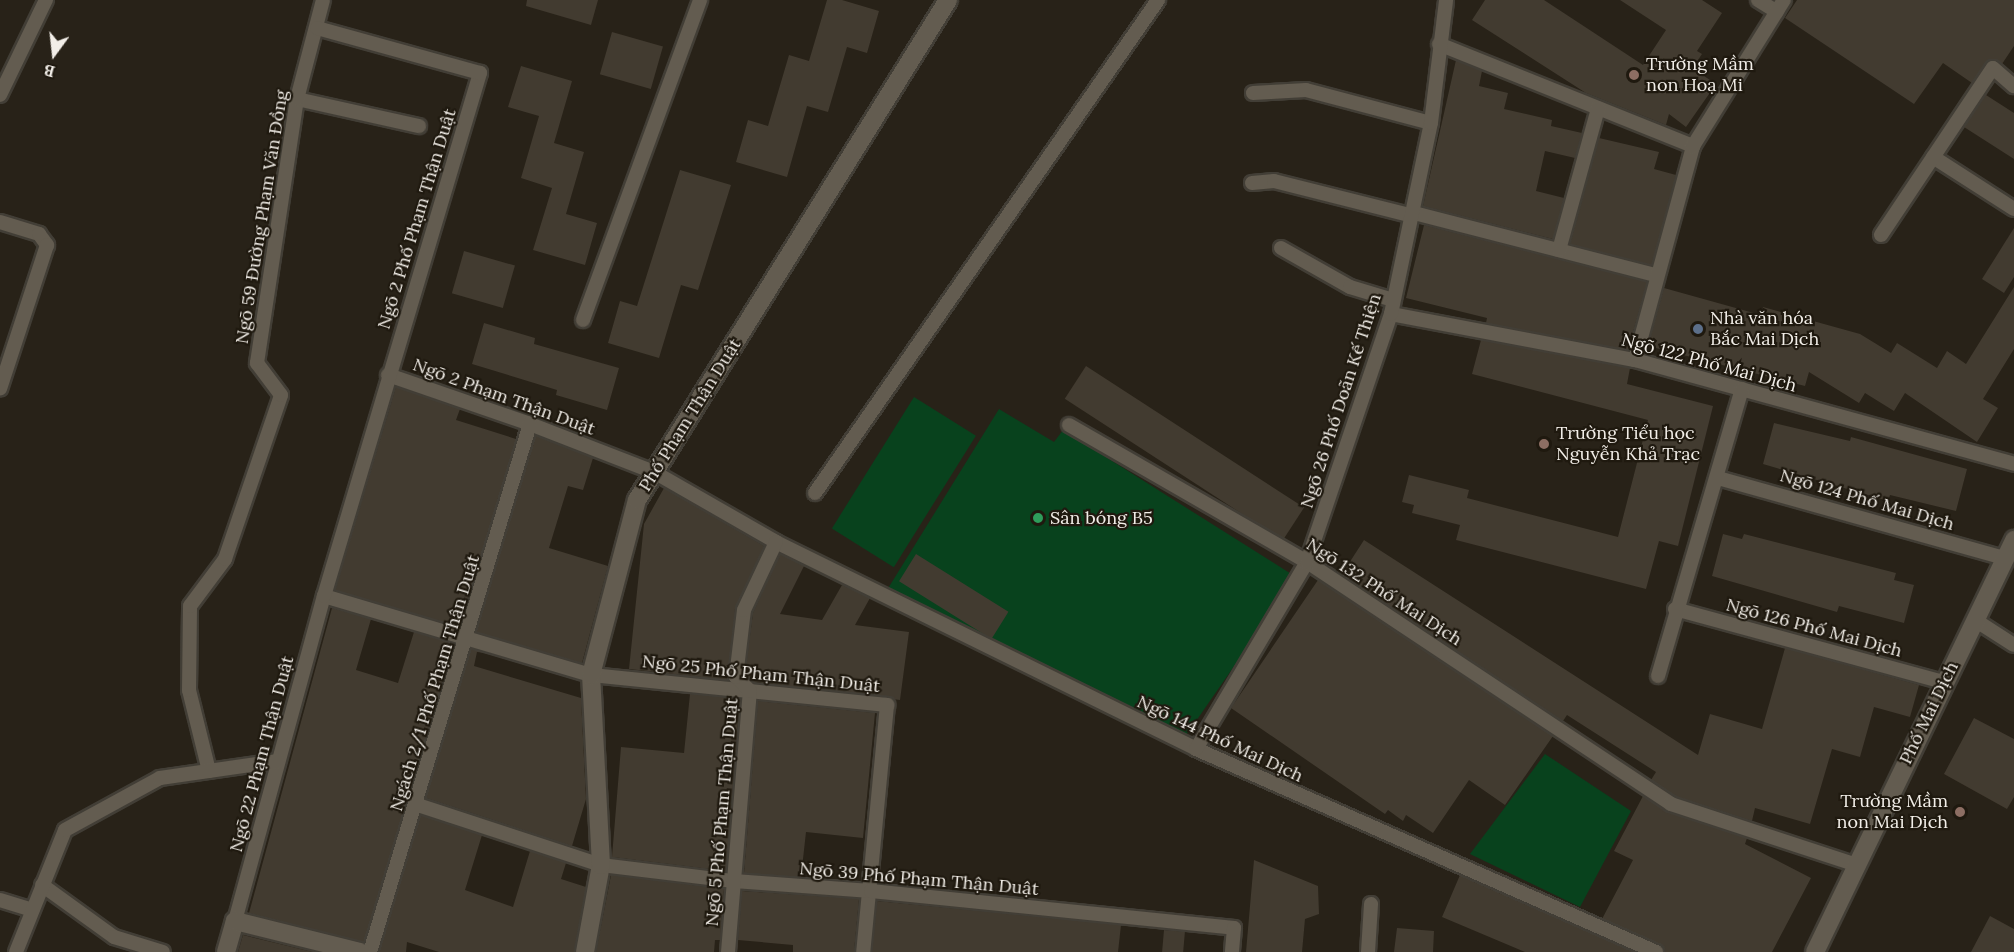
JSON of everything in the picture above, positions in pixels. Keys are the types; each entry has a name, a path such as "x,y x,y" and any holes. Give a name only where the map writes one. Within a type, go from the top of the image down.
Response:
{"street":[{"name":"Phố Phạm Thận Duật","path":"585,952 601,864 591,675 638,500 948,0"},
{"name":"Phố Mai Dịch","path":"1815,952 1854,864 2014,540"},
{"path":"226,952 235,921 360,952"}],"lane":[{"path":"0,95 46,0"},
{"name":"Ngõ 59 Đường Phạm Văn Đồng","path":"209,771 189,690 190,606 225,558 281,395 257,363 297,99 323,0"},
{"path":"583,320 700,0"},
{"path":"815,493 1158,0"},
{"name":"Ngõ 26 Phố Doãn Kế Thiện","path":"1196,749 1307,562 1392,307 1414,214 1431,123 1446,0"},
{"path":"1635,360 1656,274 1693,146 1780,6 1758,0"},
{"name":"Ngõ 2 Phố Phạm Thận Duật","path":"316,28 480,73 388,375"},
{"path":"1439,44 1693,146"},
{"path":"1881,235 1993,68 2013,85"},
{"path":"1253,93 1306,90 1431,123"},
{"path":"297,99 419,126"},
{"path":"1559,250 1598,108"},
{"path":"1933,157 2014,209"},
{"path":"1252,183 1274,182 1656,274"},
{"path":"0,222 39,234 47,245 0,389"},
{"name":"Ngõ 122 Phố Mai Dịch","path":"1281,248 1350,287 1392,307 1635,360 2014,464"},
{"name":"Ngõ 2 Phạm Thận Duật","path":"324,596 388,375 530,424 654,472"},
{"path":"1658,676 1675,609 1718,478 1742,389"},
{"name":"Ngách 2/1 Phố Phạm Thận Duật","path":"370,952 418,805 530,424"},
{"name":"Ngõ 132 Phố Mai Dịch","path":"1069,425 1307,562 1671,804 1854,864"},
{"path":"654,472 776,542"},
{"name":"Ngõ 124 Phố Mai Dịch","path":"1718,478 2005,558"},
{"name":"Ngõ 5 Phố Phạm Thận Duật","path":"728,952 750,691 736,677 744,610 776,542"},
{"name":"Ngõ 144 Phố Mai Dịch","path":"776,542 1196,749 1656,952"},
{"name":"Ngõ 25 Phố Phạm Thận Duật","path":"324,596 591,675 887,705 871,891"},
{"name":"Ngõ 22 Phạm Thận Duật","path":"235,921 324,596"},
{"name":"Ngõ 126 Phố Mai Dịch","path":"1675,609 1944,682"},
{"path":"1975,620 2014,645"},
{"path":"16,952 65,830 160,778 278,761"},
{"name":"Ngõ 39 Phố Phạm Thận Duật","path":"418,805 601,864 734,881 871,891 1234,928 1232,952"},
{"path":"42,885 114,937 163,952"},
{"path":"863,952 871,891"},
{"path":"0,900 32,910"},
{"path":"1368,952 1371,904"},
{"path":"110,952 114,937"}],"green space":[{"path":"914,397 976,436 894,567 832,528"},
{"path":"999,409 1054,442 1063,430 1296,577 1187,734 887,590"},
{"path":"1545,754 1631,811 1580,907 1470,854"}],"building":[{"path":"527,0 598,0 591,25 526,6"},
{"path":"827,0 842,0 879,11 867,53 847,47 828,112 807,106 787,177 736,162 748,120 768,126 789,55 809,61"},
{"name":"Trường Mầm non Hoạ Mi","path":"1485,0 1544,0 1643,65 1666,30 1620,0 1702,0 1722,13 1697,51 1702,54 1698,60 1703,64 1698,72 1716,84 1686,127 1669,114 1666,125 1586,93 1472,20"},
{"path":"1797,0 2014,0 2014,46 2002,64 1994,59 1986,63 1972,83 1943,63 1914,104 1785,18"},
{"path":"612,32 663,47 651,89 600,74"},
{"path":"1456,60 1482,71 1479,86 1508,93 1504,109 1552,120 1551,126 1582,133 1575,158 1545,151 1536,191 1564,198 1553,239 1423,206"},
{"path":"521,66 572,81 554,143 584,152 566,214 597,223 585,265 533,250 552,188 521,178 539,116 508,107"},
{"path":"1986,95 2014,113 2014,159 1964,127"},
{"path":"1599,138 1659,152 1654,169 1676,175 1652,265 1570,244"},
{"path":"680,170 731,185 698,290 681,285 659,358 608,343 620,301 637,306"},
{"path":"1424,225 1647,282 1628,350 1486,323 1487,318 1406,298"},
{"path":"2014,228 2014,277 2004,293 1982,279"},
{"path":"464,251 515,266 503,308 452,293"},
{"path":"2014,287 2014,349 1983,399 1998,408 1977,442 1905,393 1894,411 1865,393 1859,403 1809,372 1805,386 1648,346 1664,288 1761,315 1763,307 1860,334 1891,353 1897,343 1937,368 1947,351 1966,364"},
{"path":"484,323 535,338 534,344 619,368 607,410 556,395 557,390 472,364"},
{"path":"1481,340 1630,368 1627,384 1713,406 1678,546 1659,541 1646,589 1456,540 1460,525 1412,513 1414,505 1402,502 1409,475 1469,490 1467,498 1618,537 1648,420 1472,374"},
{"path":"1086,366 1304,508 1283,540 1065,399"},
{"path":"396,387 460,409 456,420 516,439 459,627 335,590"},
{"path":"1774,423 1850,441 1851,437 1967,469 1956,511 1890,495 1888,501 1763,464"},
{"path":"536,436 593,458 583,490 568,486 549,548 608,566 582,663 476,632"},
{"path":"664,488 764,546 735,609 728,680 629,669 644,524"},
{"path":"1723,534 1742,539 1744,534 1896,573 1894,580 1914,585 1904,623 1839,606 1837,612 1712,576"},
{"path":"1364,540 1698,755 1710,714 1762,729 1785,648 1919,685 1910,717 1874,707 1860,757 1832,749 1810,824 1755,808 1752,821 1675,796 1651,780 1656,772 1567,715 1563,721 1342,574"},
{"path":"780,554 804,566 780,614 822,620 842,585 870,598 855,625 909,632 900,700 754,682 745,674 753,613"},
{"path":"916,554 1008,612 991,639 899,581"},
{"path":"1318,580 1553,736 1505,805 1469,780 1433,833 1406,815 1403,821 1388,810 1385,814 1231,708"},
{"path":"332,608 371,619 356,670 398,683 414,632 454,644 364,942 249,913"},
{"path":"471,649 487,653 477,652 474,666 581,698 586,799 572,846 426,798"},
{"path":"690,694 740,699 726,871 612,857 621,747 684,753"},
{"path":"758,701 875,713 863,838 806,832 801,877 744,873"},
{"path":"1974,718 2014,739 2014,797 2007,809 1944,774"},
{"path":"1643,796 1668,812 1747,838 1745,844 1811,878 1772,952 1665,952 1660,944 1602,919 1633,860 1614,851"},
{"path":"421,815 482,835 465,890 513,907 530,851 566,863 561,879 586,887 574,952 439,952 407,942 406,952 379,952"},
{"path":"1254,860 1318,886 1319,914 1305,919 1302,952 1246,952"},
{"path":"611,875 724,889 720,940 715,940 714,952 596,952"},
{"path":"1460,875 1634,952 1525,952 1442,917"},
{"path":"742,891 859,899 854,952 793,952 793,945 738,940"},
{"path":"877,901 1121,925 1118,952 872,952"},
{"path":"1990,916 2014,929 2014,952 1971,952"},
{"path":"1397,928 1434,931 1433,952 1394,952"},
{"path":"1164,930 1185,932 1183,952 1162,952"},
{"path":"243,935 313,952 238,952"}],"place":[{"name":"Trường Mầm non Hoạ Mi","path":"1634,75"},
{"name":"Nhà văn hóa Bắc Mai Dịch","path":"1698,329"},
{"name":"Trường Tiểu học Nguyễn Khả Trạc","path":"1544,444"},
{"name":"Sân bóng B5","path":"1038,518"},
{"name":"Trường Mầm non Mai Dịch","path":"1960,812"}]}
